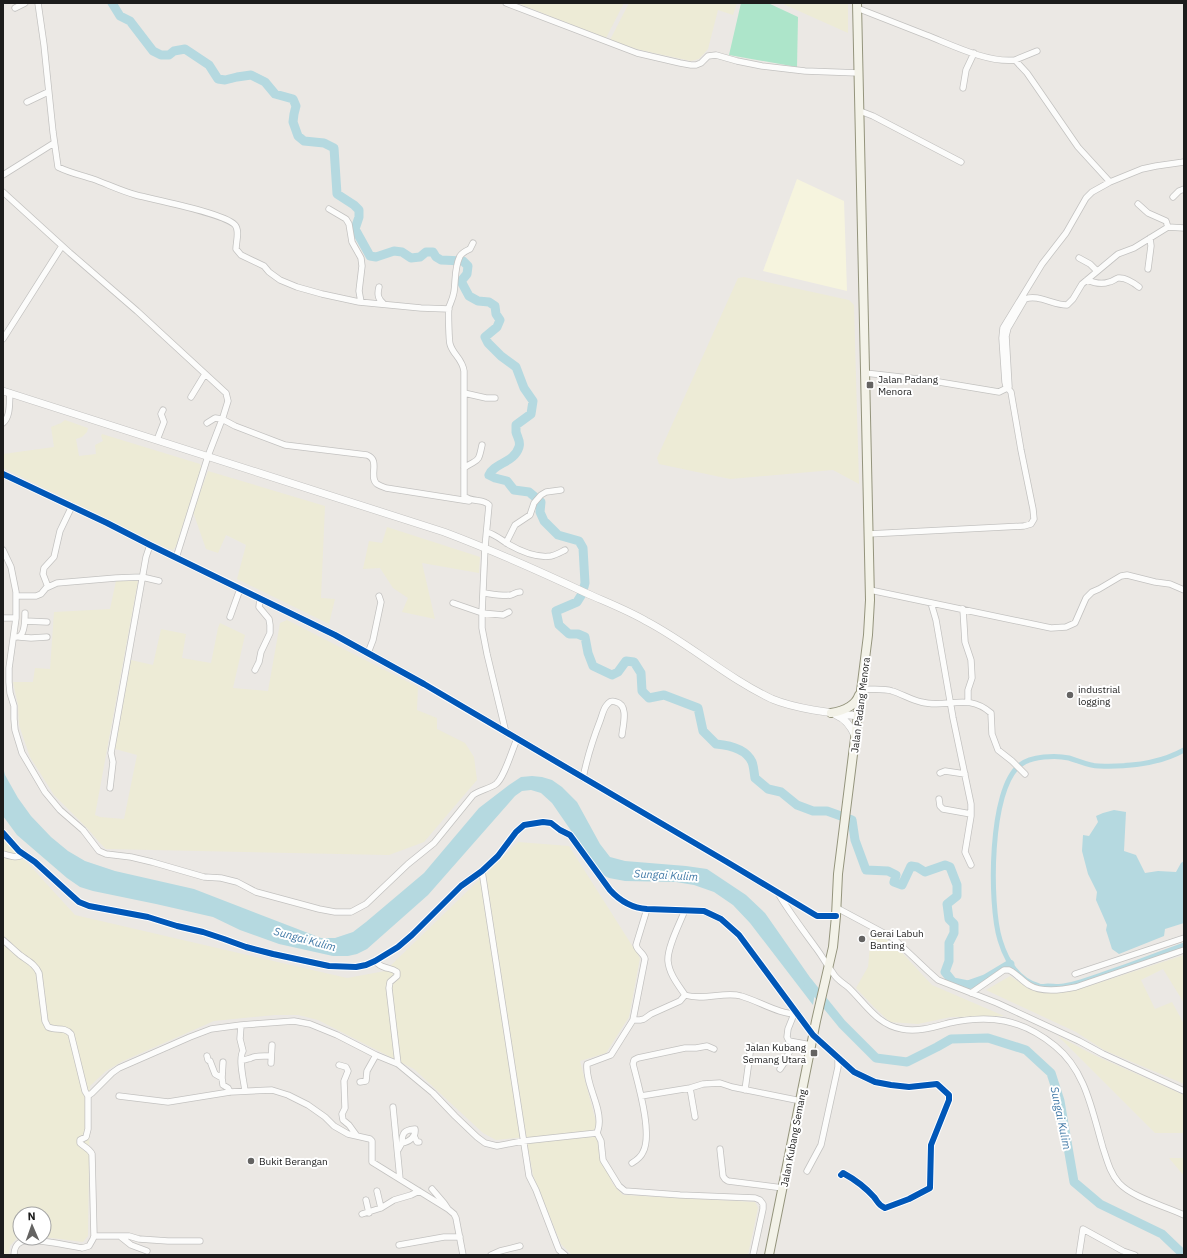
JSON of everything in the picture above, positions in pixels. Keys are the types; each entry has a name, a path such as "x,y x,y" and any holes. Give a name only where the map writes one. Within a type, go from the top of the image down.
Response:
{"main road":[{"name":"Jalan Padang Menora","path":"816,1021 833,947 837,912 838,874 868,635 870,590 857,6"},
{"path":"831,713 851,707 858,699 861,690"},
{"name":"Jalan Kubang Semang","path":"769,1255 816,1021"}],"street":[{"path":"15,8 25,3"},
{"path":"38,3 58,167 65,171 134,194 228,220 235,225 237,229 236,249 241,255 264,266 269,272 280,280 297,287 361,302 421,308 449,309"},
{"path":"506,3 637,53 691,66 696,65 708,56 716,55 762,66 805,71 859,73"},
{"path":"857,6 994,60 1015,60 1037,51"},
{"path":"963,88 966,70 974,53"},
{"path":"1015,60 1027,74 1078,147 1110,182"},
{"path":"27,102 48,92"},
{"path":"860,111 873,116 961,162"},
{"path":"3,175 54,143"},
{"path":"868,534 1024,526 1031,524 1034,519 1033,509 1011,392 1006,386 1005,382 1002,338 1003,328 1042,264 1071,225 1086,198 1092,192 1110,182 1142,169 1184,162"},
{"path":"1173,197 1179,191 1184,189"},
{"path":"3,192 137,311 228,396 228,401 208,456 176,558"},
{"path":"1138,204 1148,213 1166,221 1168,227"},
{"path":"329,209 346,219 349,224 352,242 361,258 362,266 359,291 361,302"},
{"path":"1008,388 1009,382 1006,336 1008,328 1025,299 1034,297 1061,305 1066,305 1073,300 1082,284 1118,254 1134,248 1168,227 1184,228"},
{"path":"1148,269 1150,259 1150,238"},
{"path":"473,243 470,249 460,256 455,270 454,290 449,309 450,342 451,348 463,364 464,371 464,496 468,500 486,502 489,505"},
{"path":"3,339 62,246"},
{"path":"1080,258 1090,264 1097,271"},
{"path":"1087,280 1097,284 1109,283 1118,278 1125,279 1139,287"},
{"path":"379,287 377,294 378,299 384,304"},
{"path":"865,373 927,380 999,392 1008,388"},
{"path":"191,397 205,374"},
{"path":"3,423 8,416 6,392 437,530 485,547 646,620 729,675 773,699 788,704 831,713 858,716"},
{"path":"464,393 486,398 495,398"},
{"path":"157,440 164,422 161,414 163,410"},
{"path":"207,423 215,418 222,419 235,426 285,445 371,456 373,459 375,482 378,485 386,488 489,505"},
{"path":"464,468 476,462 479,458 482,445"},
{"path":"3,474 72,506 335,635 424,684 817,916 837,912 893,938 938,980 997,1002 1103,1054 1184,1091"},
{"path":"506,542 515,525 530,515 534,503 539,497 544,493 561,490"},
{"path":"489,505 485,547 482,628 506,733"},
{"path":"48,587 43,574 44,568 54,557 60,531 72,506"},
{"path":"487,532 527,553 540,556 551,556 565,550"},
{"path":"110,788 113,762 111,753 142,577 150,545"},
{"path":"3,550 11,567 16,596 17,637 9,668 9,682 10,693 14,706 15,730 22,753 44,792 60,810 83,830 99,851 106,854 131,857 204,877 230,880 256,892 330,911 351,912 366,904 408,864 434,843 473,795 492,786 500,780 517,740"},
{"path":"870,590 1051,628 1066,627 1075,623 1086,598 1092,592 1121,576 1127,575 1170,584 1184,590"},
{"path":"16,596 36,596 41,594 48,587 57,583 142,577 160,580"},
{"path":"230,617 240,589"},
{"path":"484,593 512,595 516,592 520,592"},
{"path":"368,653 373,640 381,602 379,596"},
{"path":"255,670 260,662 262,647 270,634 268,619 259,607 260,599"},
{"path":"453,603 482,613 503,615 508,612"},
{"path":"931,603 936,620 971,804 971,814 965,852 971,865"},
{"path":"963,609 965,642 971,660 972,678 968,690 968,702"},
{"path":"17,637 21,635 25,622 25,613"},
{"path":"6,618 16,618"},
{"path":"25,622 47,622"},
{"path":"17,637 47,637"},
{"path":"861,690 890,690 920,702 934,704 951,702 968,702 978,704 991,712 992,734 998,750 1019,766 1025,774"},
{"path":"583,778 593,739 606,707 613,701 620,703 624,707 622,735"},
{"path":"831,713 842,718 850,726 855,736"},
{"path":"940,773 945,771 965,774"},
{"path":"939,799 940,806 943,809 971,814"},
{"path":"3,834 19,851 35,862 79,902 89,906 148,917 217,936 246,948 329,966 356,967 375,961 398,947 461,886 482,871 498,856 516,832 524,825 543,822 551,823 570,835 603,882 616,897 624,903 638,908 704,912 721,919 739,935 796,1014 814,1035 838,1059 854,1072 875,1082 909,1087 937,1084 949,1095 949,1100 931,1145 930,1188 909,1199 885,1208 878,1205 874,1198 854,1179 843,1173 841,1175"},
{"path":"3,854 15,857 24,854"},
{"path":"482,871 529,1176 536,1190 559,1250 565,1255"},
{"path":"778,893 827,969 848,987 876,1017 886,1024 901,1029 918,1030 964,1020 994,1019 1009,1021 1031,1030 1055,1046 1067,1058 1081,1078 1088,1096 1110,1172 1119,1184 1132,1193 1184,1215"},
{"path":"647,909 636,945 636,948 645,959 633,1020 611,1055 587,1064 588,1074 599,1116 600,1123 597,1133 601,1141 603,1160 619,1186 625,1190 755,1198 760,1200 763,1204 763,1209 753,1255"},
{"path":"685,910 676,929 668,962 673,977 685,995 694,998 740,995 783,1012 796,1014"},
{"path":"1075,974 1184,938"},
{"path":"3,940 37,968 39,973 44,1021 48,1027 53,1030 64,1028 71,1034 85,1091 88,1096 88,1129 86,1137 80,1140 80,1143 90,1150 92,1154 94,1236 89,1246 82,1248 30,1240 22,1241 17,1245 14,1255"},
{"path":"971,993 1004,970 1009,970 1029,985 1035,987 1064,989 1076,987 1184,950"},
{"path":"375,961 380,966 397,972 396,976 390,982 389,988 398,1064"},
{"path":"633,1020 644,1019 651,1014 680,1001 685,995"},
{"path":"796,1014 788,1029 787,1037 789,1041 812,1046"},
{"path":"88,1096 112,1073 128,1064 190,1036 211,1030 241,1025 294,1021 310,1024 337,1035 376,1055 398,1064 433,1093 455,1116 485,1143 497,1146 523,1141 597,1133"},
{"path":"241,1025 240,1039 243,1051 241,1054 242,1068 246,1091"},
{"path":"780,1069 794,1042"},
{"path":"271,1063 272,1045"},
{"path":"632,1162 638,1159 644,1151 647,1133 641,1096 633,1064 634,1060 685,1048 707,1046 714,1049"},
{"path":"745,1090 751,1046"},
{"path":"360,1082 366,1081 367,1071 376,1055"},
{"path":"207,1056 216,1074 222,1078"},
{"path":"242,1060 247,1060 257,1056 271,1056"},
{"path":"807,1171 822,1145 838,1067 838,1059"},
{"path":"223,1062 223,1085 228,1088 230,1092"},
{"path":"339,1065 346,1067 348,1071 344,1081 345,1108 342,1114 343,1120 350,1126 357,1136"},
{"path":"641,1096 690,1088 703,1084 720,1083 745,1090 801,1101"},
{"path":"690,1088 695,1117"},
{"path":"119,1096 168,1102 230,1092 246,1091 272,1090 288,1095 308,1105 325,1117 334,1126 348,1134 370,1139 372,1141 372,1162 454,1214 464,1255"},
{"path":"393,1108 400,1179"},
{"path":"398,1150 402,1143 404,1133 408,1130 415,1129 414,1136 407,1143 402,1143"},
{"path":"414,1136 417,1142 419,1142"},
{"path":"720,1150 723,1176 728,1181 783,1188"},
{"path":"432,1189 448,1209"},
{"path":"378,1191 382,1208"},
{"path":"362,1214 382,1208 394,1200 411,1195 418,1191"},
{"path":"366,1200 369,1213"},
{"path":"1079,1255 1083,1229 1123,1251 1135,1255"},
{"path":"94,1236 129,1236 139,1239 200,1241"},
{"path":"120,1236 131,1245 147,1251"},
{"path":"399,1245 444,1237 460,1237"},
{"path":"131,1245 135,1244 139,1239"},
{"path":"491,1255 520,1246"}],"shaded area":[{"path":"517,3 624,3 606,38"},
{"path":"629,3 737,3 733,15 718,10 708,49 699,59 691,61 640,50 610,40"},
{"path":"781,3 848,3 848,33"},
{"path":"797,179 844,201 847,291 763,271"},
{"path":"744,277 849,300 854,305 859,484 833,470 730,479 659,464 657,458 738,278"},
{"path":"65,420 88,428 87,432 82,437 76,439 79,456 96,454 95,445 103,441 101,436 102,434 200,464 201,468 176,546 173,550 166,548 3,468 3,454 54,447 51,427"},
{"path":"208,471 325,506 321,598 335,599 329,624 237,579 246,545 226,535 218,553 206,549 193,512"},
{"path":"387,527 480,557 479,573 422,563 435,619 402,612 408,598 393,588 380,568 363,569 369,541 382,543"},
{"path":"116,581 138,581 95,815 100,817 124,819 137,755 115,749 131,660 153,665 161,629 186,634 182,658 211,663 220,623 245,635 233,688 268,691 280,623 287,620 418,687 417,710 437,718 437,729 465,743 474,757 477,780 424,842 389,855 106,849 54,795 30,757 19,725 18,705 13,682 33,682 35,668 50,669 54,612 110,609"},
{"path":"3,836 75,915 347,978 385,971 518,842 569,846 640,958 629,1017 606,1053 580,1061 612,1183 623,1195 755,1202 758,1208 748,1255 572,1255 561,1244 533,1175 526,1137 496,1140 483,1133 414,1069 318,1020 298,1015 275,1015 214,1021 123,1061 106,1071 90,1086 88,1236 83,1242 52,1238 52,1206 12,1206 12,1244 10,1246 9,1255 3,1255"},
{"path":"871,934 892,942 932,985 1004,1016 951,1017 918,1024 890,1022 856,988 868,967"},
{"path":"1184,955 1184,1003 1163,969 1141,980 1155,1009 1172,1002 1184,1024 1184,1084 1104,1050 1076,1032 986,990 1010,976 1031,990 1057,993 1089,986"},
{"path":"1058,1036 1094,1055 1184,1095 1184,1133 1155,1133"},
{"path":"1169,1158 1184,1158 1184,1176"}],"green space":[{"path":"741,3 768,3 798,17 797,67 729,55"}],"water":[{"path":"3,767 5,775 18,798 31,816 51,837 68,851 85,861 115,871 194,889 321,938 335,938 353,932 424,873 479,808 521,777 542,777 552,780 562,787 577,802 600,844 610,857 625,861 707,869 746,895 765,913 816,986 813,1005 750,923 733,905 714,892 694,885 676,882 625,881 609,878 601,874 552,803 541,793 531,790 522,791 515,796 428,895 367,949 357,954 348,956 333,956 279,944 240,930 213,917 80,887 67,878 17,835 3,816"},
{"path":"1114,810 1126,812 1124,851 1136,855 1145,873 1158,871 1176,872 1181,863 1184,861 1184,923 1165,929 1164,936 1119,954 1112,949 1106,930 1107,925 1096,900 1097,892 1088,874 1082,851 1083,835 1089,836 1098,822 1096,816"}],"waterway":[{"path":"112,3 120,16 130,21 153,51 161,55 169,55 174,51 185,49 209,65 218,79 225,80 251,75 265,82 275,94 293,99 296,106 293,122 298,136 304,141 324,143 334,148 337,194 359,210 359,217 355,229 370,256 376,257 394,251 402,252 411,258 420,257 426,252 433,252 436,257 441,260 463,261 468,266 467,274 462,280 462,283 469,296 478,301 489,302 495,306 496,314 500,320 497,327 485,337 488,343 501,356 516,367 524,388 533,401 531,414 516,425 516,432 520,443 519,447 509,460 495,468 489,475 507,481 514,490 529,492 541,502 540,512 544,521 558,535 579,541 583,548 584,587"},
{"path":"582,594 577,602 556,611 559,625 569,634 578,634 585,637 588,653 593,666 612,675 618,672 626,661 634,662 641,673 642,691 649,698 664,695 698,708 703,731 716,744 736,748 746,754 752,762 755,778 768,789 781,792 797,805 813,811 827,811 852,820 855,840 866,870 888,871 896,875 894,882 902,885 911,866 917,867 925,872 945,865 950,867 957,885 957,896 947,904 949,919 954,924 954,933 949,943 949,961 945,972 953,982 968,985 985,979 1010,964"},
{"path":"1184,750 1164,759 1143,764 1095,766 1069,758 1051,757 1037,758 1020,765 1010,778 1002,797 997,821 993,875 996,923 1000,940 1006,955 1009,962 1019,974 1025,979 1039,986 1062,986 1078,983 1184,945"},
{"name":"Sungai Kulim","path":"808,982 842,1024 876,1058 907,1062 951,1039 988,1038 1026,1050 1051,1073 1060,1101 1074,1182 1100,1204 1162,1234 1184,1255"}],"cycle path":[{"path":"3,474 107,523 335,635 424,684 817,916 836,916"},
{"path":"3,833 19,851 35,862 79,902 89,906 148,917 203,932 246,947 273,954 329,966 356,967 375,961 398,947 461,886 482,871 498,856 516,832 524,825 543,822 551,823 570,835 610,890 626,903 647,909 704,911 721,919 739,935 813,1035 854,1072 875,1082 891,1085 909,1087 937,1084 949,1095 949,1100 931,1145 930,1188 909,1199 885,1208 879,1204 871,1193 843,1173 841,1175"}],"place":[{"name":"Jalan Padang Menora","path":"870,385"},
{"name":"industrial logging","path":"1070,695"},
{"name":"Gerai Labuh Banting","path":"862,939"},
{"name":"Jalan Kubang Semang Utara","path":"814,1053"},
{"name":"Bukit Berangan","path":"251,1161"}]}
